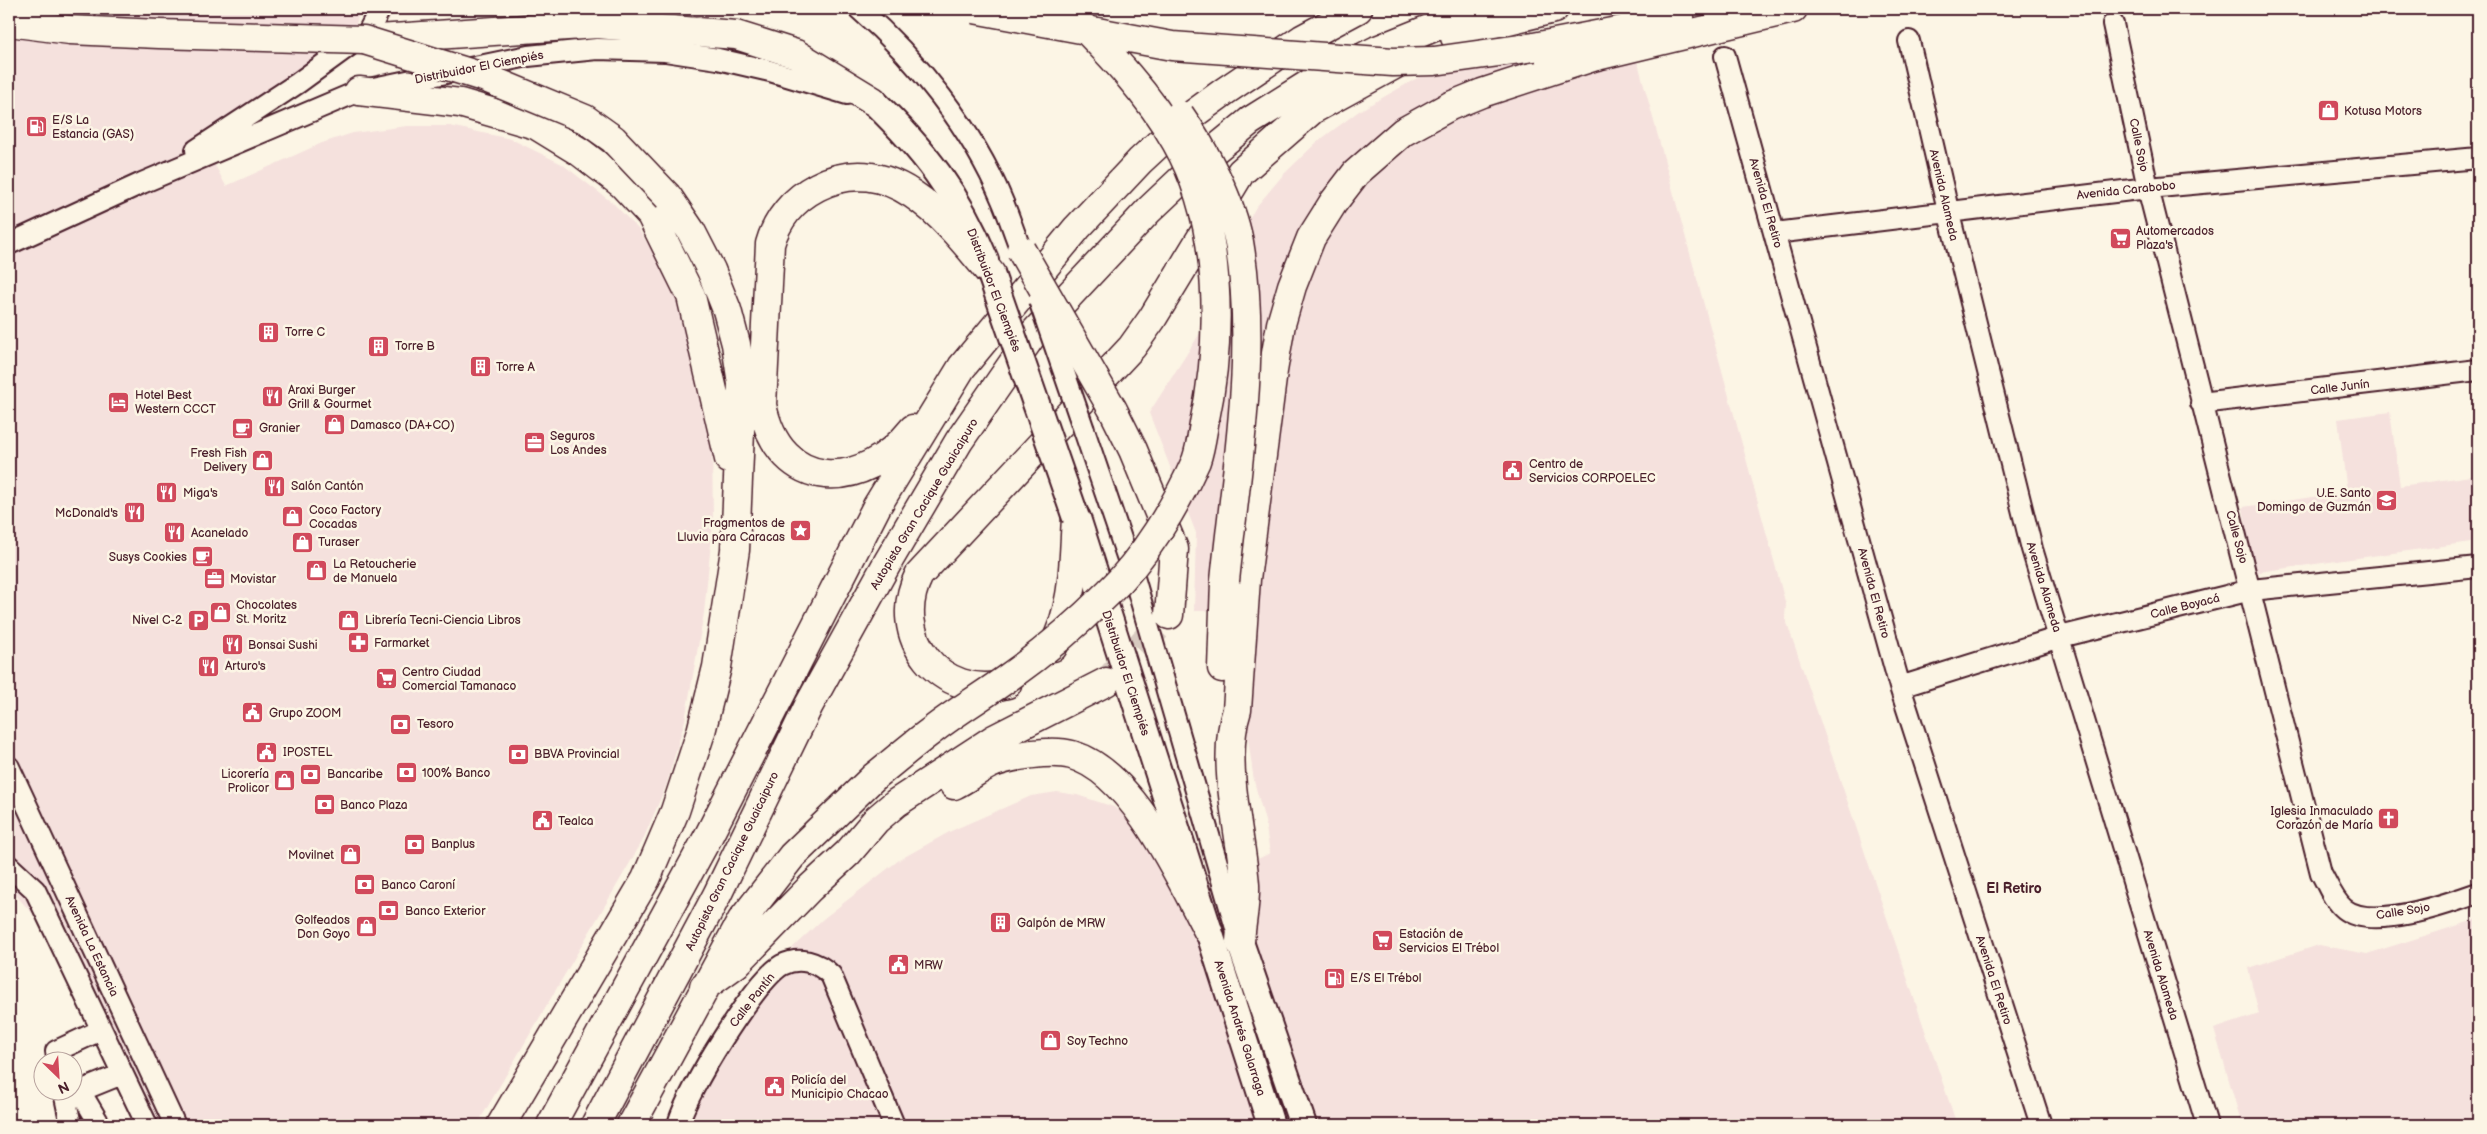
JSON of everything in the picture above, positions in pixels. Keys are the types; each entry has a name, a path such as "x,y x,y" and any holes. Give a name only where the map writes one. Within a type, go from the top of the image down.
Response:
{"highway":[{"path":"974,9 1172,46 1374,61 1434,61 1534,47 1629,28 1741,9"},
{"path":"631,1125 742,920 792,856 874,778 930,732 1012,676 1110,592 1139,556 1169,512 1196,459 1208,408 1216,351 1216,296 1211,249 1199,195 1177,143 1148,99 1066,9"},
{"path":"1087,9 1159,85 1190,130 1219,182 1238,240 1245,294 1246,353 1242,413 1224,581 1221,709 1231,730"},
{"path":"991,274 952,228 926,203 908,190 874,178 851,177 807,192 787,210 774,231 770,244 762,406 766,422 776,444 795,464 811,472 835,476 853,472 874,463 908,435 962,367 1106,195 1181,123 1224,91 1302,39 1358,9"},
{"name":"Autopista Gran Cacique Guaicaipuro","path":"595,1125 717,896 809,705 837,654 959,441 1033,334 1149,210 1201,161 1250,121 1309,84 1377,50 1480,9"},
{"path":"1076,518 1069,606 1059,634 1043,661 1031,672 1012,682 986,687 960,683 934,667 920,650 911,626 910,605 919,575 1132,347 1152,319 1241,172 1312,110 1430,45 1492,24 1554,9"},
{"path":"1240,942 1245,886 1236,819 1231,730 1237,710 1246,579 1273,371 1281,324 1292,286 1311,238 1333,203 1356,173 1403,132 1450,106 1592,57 1793,9"},
{"path":"9,22 70,30 364,40 597,24 736,35 796,54 873,101"},
{"path":"364,40 486,78 584,119 613,139 668,197 691,231 711,270 727,310 736,344 742,384 735,550 717,667 701,732 675,811 646,880 501,1125"},
{"path":"359,91 460,103 536,125 580,152 622,184 651,215 691,296 737,494"},
{"path":"1021,250 1113,410 1133,450 1174,550 1173,586 1169,615"},
{"path":"551,1125 709,835 877,506 962,367"},
{"path":"704,988 736,964 810,888 848,853 876,820 994,739 1106,682"},
{"path":"848,853 889,831 941,794 991,764 1016,757 1045,753 1072,754 1098,768 1117,785 1136,808 1162,844 1208,931"}],"main road":[{"name":"Distribuidor El Ciempiés","path":"873,101 908,134 946,183 977,241 991,274 1076,518 1208,931"},
{"name":"Avenida Andrés Galarraga","path":"1208,931 1271,1125"},
{"path":"1240,942 1303,1125"}],"street":[{"path":"9,244 152,178 298,84 368,32 380,9"},
{"path":"859,9 894,42 937,93 979,155 1002,199 1133,574 1240,942"},
{"name":"Calle Sojo","path":"2113,24 2148,188 2201,403 2252,590 2321,873 2336,901 2344,909 2358,916 2382,918 2477,897"},
{"name":"Avenida Alameda","path":"1909,42 1948,210 2032,549 2207,1125"},
{"name":"Distribuidor El Ciempiés","path":"152,178 359,91 528,56 597,49 665,51 718,59 770,70 873,101"},
{"name":"Avenida El Retiro","path":"1725,56 1900,687 2041,1125"},
{"name":"Avenida Carabobo","path":"1774,233 1948,210 2148,188 2478,158"},
{"name":"Calle Junín","path":"2201,403 2478,370"},
{"name":"Calle Boyacá","path":"1900,687 2060,637 2252,590 2478,567"},
{"name":"Avenida La Estancia","path":"9,767 175,1125"},
{"path":"9,795 26,806"},
{"path":"9,866 35,890 147,1125"},
{"name":"Calle Pantín","path":"678,1124 719,1042 759,989 774,971 784,964 805,961 814,962 831,974 894,1125"},
{"path":"56,1052 101,1030"},
{"path":"100,1125 80,1092 122,1074"},
{"path":"66,1102 71,1125"}],"shaded area":[{"name":"Nivel C-2","path":"9,9 360,9 352,40 206,148 226,186 322,143 353,133 407,126 450,126 511,139 562,164 614,204 639,230 655,255 672,286 686,319 712,435 713,523 704,613 685,720 666,786 642,842 477,1125 136,1125 49,938 32,913 9,888"},
{"path":"1626,26 1636,63 1638,63 1786,605 1785,617 1957,1125 670,1125 753,997 790,950 823,919 899,860 951,831 1031,796 1057,792 1077,795 1114,807 1133,821 1153,852 1174,900 1270,853 1265,821 1254,781 1248,739 1246,705 1251,611 1194,611 1196,533 1149,413 1211,316 1246,224 1256,207 1283,175 1317,142 1359,111 1419,77 1457,61"},
{"name":"U.E. Santo Domingo de Guzmán","path":"2390,412 2400,486 2478,475 2478,541 2252,573 2243,507 2347,492 2338,419"},
{"path":"2478,919 2478,1125 2242,1125 2214,1029 2259,1014 2248,968 2319,945 2367,954"}],"tunnel":[{"path":"1109,679 1169,615"}],"place":[{"name":"Kotusa Motors","path":"2328,111"},
{"name":"E/S La Estancia (GAS)","path":"36,127"},
{"name":"Automercados Plaza's","path":"2120,238"},
{"name":"Torre C","path":"269,332"},
{"name":"Torre B","path":"379,346"},
{"name":"Torre A","path":"480,367"},
{"name":"Araxi Burger Grill & Gourmet","path":"272,397"},
{"name":"Hotel Best Western CCCT","path":"119,402"},
{"name":"Damasco (DA+CO)","path":"334,425"},
{"name":"Granier","path":"243,428"},
{"name":"Seguros Los Andes","path":"534,443"},
{"name":"Fresh Fish Delivery","path":"263,460"},
{"name":"Centro de Servicios CORPOELEC","path":"1513,471"},
{"name":"Salón Cantón","path":"275,486"},
{"name":"Miga's","path":"167,493"},
{"name":"U.E. Santo Domingo de Guzmán","path":"2387,500"},
{"name":"McDonald's","path":"134,513"},
{"name":"Coco Factory Cocadas","path":"293,517"},
{"name":"Fragmentos de Lluvia para Caracas","path":"801,530"},
{"name":"Acanelado","path":"175,533"},
{"name":"Turaser","path":"302,542"},
{"name":"Susys Cookies","path":"203,557"},
{"name":"La Retoucherie de Manuela","path":"317,571"},
{"name":"Movistar","path":"214,579"},
{"name":"Chocolates St. Moritz","path":"220,612"},
{"name":"Nivel C-2","path":"198,620"},
{"name":"Librería Tecni-Ciencia Libros","path":"349,620"},
{"name":"Farmarket","path":"358,643"},
{"name":"Bonsai Sushi","path":"232,645"},
{"name":"Arturo's","path":"209,666"},
{"name":"Centro Ciudad Comercial Tamanaco","path":"386,679"},
{"name":"Grupo ZOOM","path":"253,713"},
{"name":"Tesoro","path":"401,724"},
{"name":"IPOSTEL","path":"267,752"},
{"name":"BBVA Provincial","path":"518,754"},
{"name":"100% Banco","path":"406,773"},
{"name":"Bancaribe","path":"311,774"},
{"name":"Licorería Prolicor","path":"285,781"},
{"name":"Banco Plaza","path":"324,805"},
{"name":"Iglesia Inmaculado Corazón de María","path":"2389,818"},
{"name":"Tealca","path":"542,821"},
{"name":"Banplus","path":"415,844"},
{"name":"Movilnet","path":"350,855"},
{"name":"Banco Caroní","path":"365,885"},
{"name":"Banco Exterior","path":"389,911"},
{"name":"Galpón de MRW","path":"1001,923"},
{"name":"Golfeados Don Goyo","path":"366,927"},
{"name":"Estación de Servicios El Trébol","path":"1383,941"},
{"name":"MRW","path":"898,965"},
{"name":"E/S El Trébol","path":"1334,978"},
{"name":"Soy Techno","path":"1051,1041"},
{"name":"Policía del Municipio Chacao","path":"775,1087"}],"district":[{"name":"El Retiro","path":"2014,888"}]}
